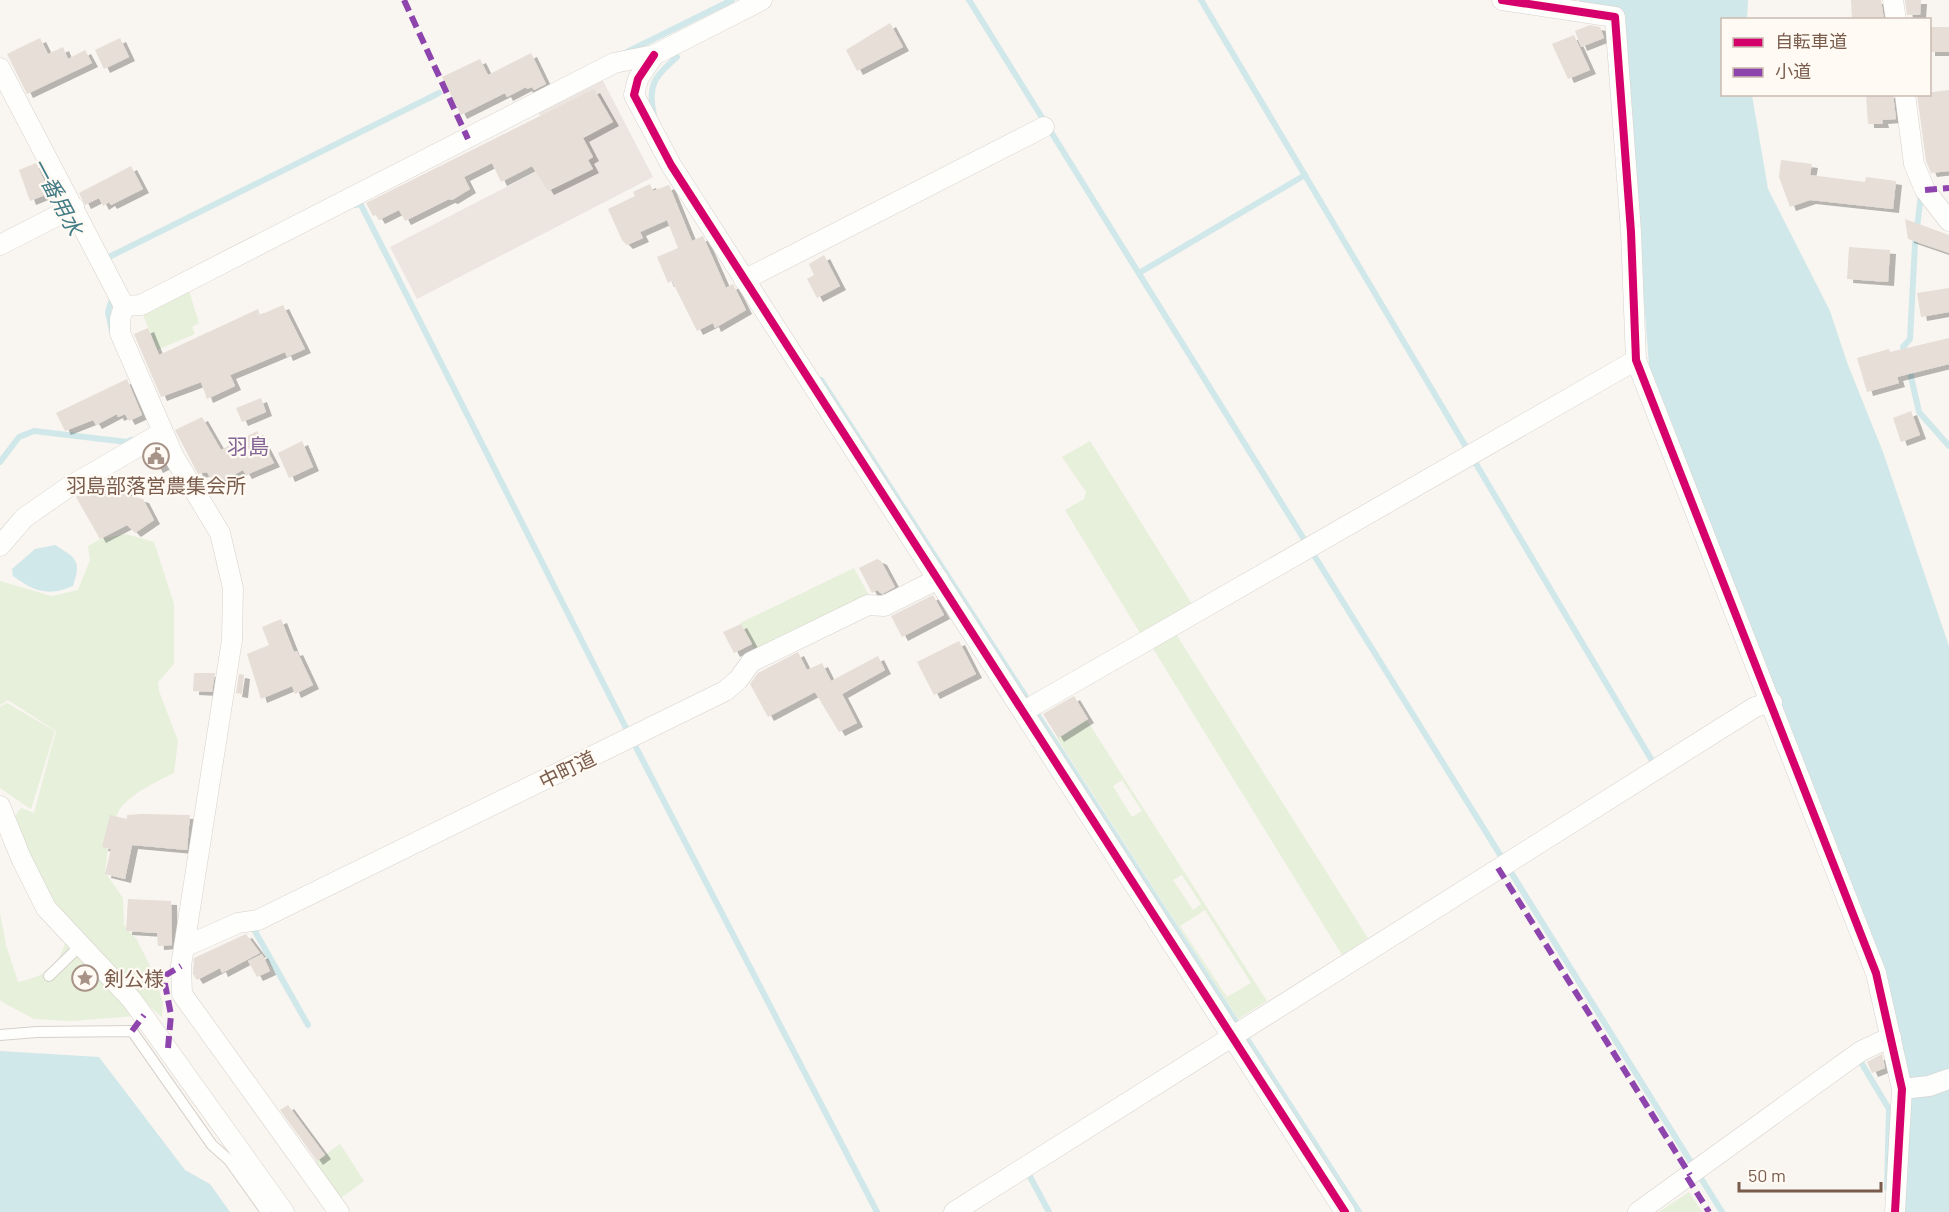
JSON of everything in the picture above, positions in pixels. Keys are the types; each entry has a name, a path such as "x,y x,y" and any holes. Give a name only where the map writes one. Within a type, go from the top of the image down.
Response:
{"street":[{"path":"124,306 141,305 614,63 654,55 762,0"},
{"path":"1502,0 1568,4 1615,17 1631,232 1636,360 1772,702 1876,973 1902,1089 1895,1212"},
{"path":"1893,0 1896,18"},
{"path":"654,55 638,79 634,95 661,148 938,579 1030,707 1238,1031 1345,1212"},
{"path":"0,68 69,210 124,306 120,319 120,333 160,434 186,481 220,533 233,588 232,640 181,966 182,994 339,1212"},
{"path":"1905,96 1914,164 1925,190 1949,220"},
{"path":"744,280 1044,127"},
{"path":"0,245 69,210"},
{"path":"1030,707 1636,360"},
{"path":"0,546 24,518 67,488 160,434"},
{"name":"中町道","path":"184,947 238,923 258,920 631,738 725,691 751,662 868,605 884,606 938,579"},
{"path":"954,1212 1755,707 1772,702"},
{"path":"0,806 21,858 46,908 138,1007 285,1212"},
{"path":"1638,1212 1861,1051 1891,1037"},
{"path":"1902,1089 1929,1086 1949,1079"}],"lane":[{"path":"49,976 81,945"},
{"path":"0,1035 37,1032 132,1031 212,1145 229,1160 266,1212"}],"shaded area":[{"path":"601,77 653,177 417,299 390,247 562,158 537,110"}],"green space":[{"path":"189,291 199,323 192,327 195,334 157,350 143,314"},
{"path":"1090,441 1192,604 1140,633 1065,510 1084,499 1086,492 1062,457"},
{"path":"126,534 154,542 174,604 174,664 158,682 159,691 178,741 174,773 137,793 124,804 116,816 105,872 123,898 124,925 137,940 154,974 163,1003 162,1017 86,946 56,908 42,884 12,821 21,808 34,813 56,731 8,700 0,705 0,581 52,596 78,590 90,560 88,546 100,539"},
{"path":"854,568 871,599 756,653 740,623"},
{"path":"1176,634 1368,938 1342,955 1152,647"},
{"path":"7,703 55,731 31,809 0,788 0,707"},
{"path":"1086,719 1267,1001 1238,1019 1057,738","holes":["1122,780 1142,811 1132,817 1113,786","1182,875 1201,904 1193,910 1173,880","1205,910 1251,983 1227,997 1180,926"]},
{"path":"0,913 6,945 18,982 44,973 50,968 60,956 67,937 137,1016 71,1021 34,1019 2,1002 0,1000"},
{"path":"340,1144 364,1181 337,1201 311,1165"},
{"path":"1689,1192 1702,1212 1659,1212"}],"water":[{"path":"1579,0 1748,0 1747,18 1721,18 1721,96 1752,96 1768,189 1830,311 1848,365 1883,452 1949,646 1949,1212 1903,1212 1908,1079 1888,981 1649,365 1621,11 1580,3"},
{"path":"55,545 68,553 77,565 73,586 56,591 41,591 13,576 12,569 35,549"},
{"path":"0,1051 99,1057 185,1170 210,1184 230,1212 0,1212"}],"building":[{"path":"1851,0 1881,0 1884,18 1852,18"},
{"path":"1905,0 1921,0 1920,15 1907,15"},
{"path":"890,23 903,47 857,71 846,50"},
{"path":"1590,25 1600,27 1604,38 1581,47 1575,31"},
{"path":"1931,27 1949,27 1949,52 1931,52"},
{"path":"1574,35 1590,70 1568,79 1552,44"},
{"path":"40,38 48,54 63,47 68,59 85,50 92,63 27,94 7,54"},
{"path":"120,38 129,57 104,69 95,50"},
{"path":"531,53 546,84 534,90 532,87 527,89 526,87 507,97 505,93 461,115 442,77 480,59 488,75"},
{"path":"594,89 613,122 583,138 593,157 588,160 593,169 548,191 532,166 501,182 492,163 464,177 470,189 452,200 449,199 405,221 399,210 379,220 376,215 373,216 366,203"},
{"path":"1949,90 1949,171 1931,173 1926,161 1917,96 1931,96 1931,92"},
{"path":"1866,96 1893,96 1896,119 1882,120 1883,124 1868,124"},
{"path":"1781,160 1812,164 1810,175 1865,182 1866,177 1896,181 1893,209 1810,200 1790,207 1779,177"},
{"path":"36,163 50,193 30,201 19,170"},
{"path":"131,166 143,189 111,205 109,202 103,206 99,198 85,205 79,193"},
{"path":"650,184 653,191 669,185 692,241 703,236 726,288 733,284 746,310 715,328 713,323 697,331 672,281 668,283 657,257 678,248 667,220 640,232 643,238 627,245 622,240 608,209 635,196 633,192"},
{"path":"1905,219 1949,235 1949,253 1908,239"},
{"path":"1849,247 1890,250 1888,282 1847,279"},
{"path":"824,255 840,286 817,298 807,279 814,275 809,264"},
{"path":"1949,288 1949,312 1921,317 1917,293"},
{"path":"283,305 305,349 287,357 285,352 230,375 235,386 207,399 201,382 161,397 134,334 148,328 159,355 258,309 260,315"},
{"path":"1949,338 1949,364 1897,377 1899,383 1867,392 1857,358 1889,349 1890,352"},
{"path":"127,379 142,415 129,421 125,414 118,417 117,414 96,425 93,420 65,431 56,413"},
{"path":"261,398 266,412 242,422 236,408"},
{"path":"1911,411 1920,435 1901,442 1893,418"},
{"path":"202,417 221,450 257,431 274,463 246,475 243,470 214,485 207,472 198,474 175,430"},
{"path":"302,441 313,467 289,478 278,453"},
{"name":"羽島部落営農集会所","path":"157,449 165,465 157,469 149,454"},
{"path":"100,482 103,487 119,492 127,488 131,496 143,499 154,520 135,533 127,525 100,539 76,497"},
{"path":"877,559 881,561 895,587 882,594 877,590 872,593 859,568"},
{"path":"933,595 944,615 902,637 891,616"},
{"path":"281,619 294,652 297,651 313,685 295,694 292,686 261,699 247,654 269,645 262,627"},
{"path":"741,624 752,644 734,653 723,632"},
{"path":"959,641 976,674 934,695 917,662"},
{"path":"798,652 807,670 822,663 831,681 878,656 885,670 842,694 857,723 839,732 815,692 768,717 750,684 758,673"},
{"path":"194,673 215,673 212,692 193,691"},
{"path":"239,674 244,675 242,694 236,693"},
{"path":"1074,696 1088,719 1058,738 1043,714"},
{"path":"110,815 127,819 127,815 190,815 187,850 132,845 125,879 105,874 111,849 102,847"},
{"path":"128,899 171,901 172,945 158,946 157,933 126,931"},
{"path":"246,934 260,953 222,973 220,968 197,980 193,974 194,958"},
{"path":"262,954 270,971 257,977 248,961"},
{"path":"1882,1054 1885,1068 1872,1073 1867,1062"},
{"path":"288,1105 325,1155 317,1161 280,1110"}],"waterway":[{"path":"625,53 732,0"},
{"path":"969,0 1722,1212"},
{"path":"1201,0 1654,764"},
{"path":"654,115 652,88 658,76 677,57"},
{"path":"105,259 439,93"},
{"path":"1139,273 1305,175"},
{"path":"1906,355 1903,347 1910,339 1915,244 1921,195"},
{"path":"356,205 360,203 628,732 877,1212"},
{"path":"111,302 108,312 112,331"},
{"path":"1909,368 1919,412 1949,446"},
{"path":"821,380 1359,1212"},
{"path":"0,462 19,437 34,431 127,442 131,440"},
{"path":"252,926 308,1025"},
{"path":"1859,1059 1889,1109 1887,1188"},
{"path":"1028,1173 1049,1212"}],"marked path":[{"path":"404,0 468,139"},
{"path":"1925,190 1949,188"},
{"path":"1498,868 1690,1175"},
{"path":"168,1048 171,1015 165,984 166,975 181,966"},
{"path":"132,1031 144,1015"},
{"path":"1687,1177 1709,1212"}],"cycle path":[{"path":"1502,0 1615,17 1631,232 1636,360 1876,973 1902,1089 1895,1212"},
{"path":"654,55 638,79 634,95 671,165 1345,1212"}],"place":[{"name":"羽島部落営農集会所","path":"156,456"},
{"name":"剣公様","path":"85,978"}],"district":[{"name":"羽島","path":"248,445"}],"water label":[{"name":"一番用水","path":"58,196"}]}
